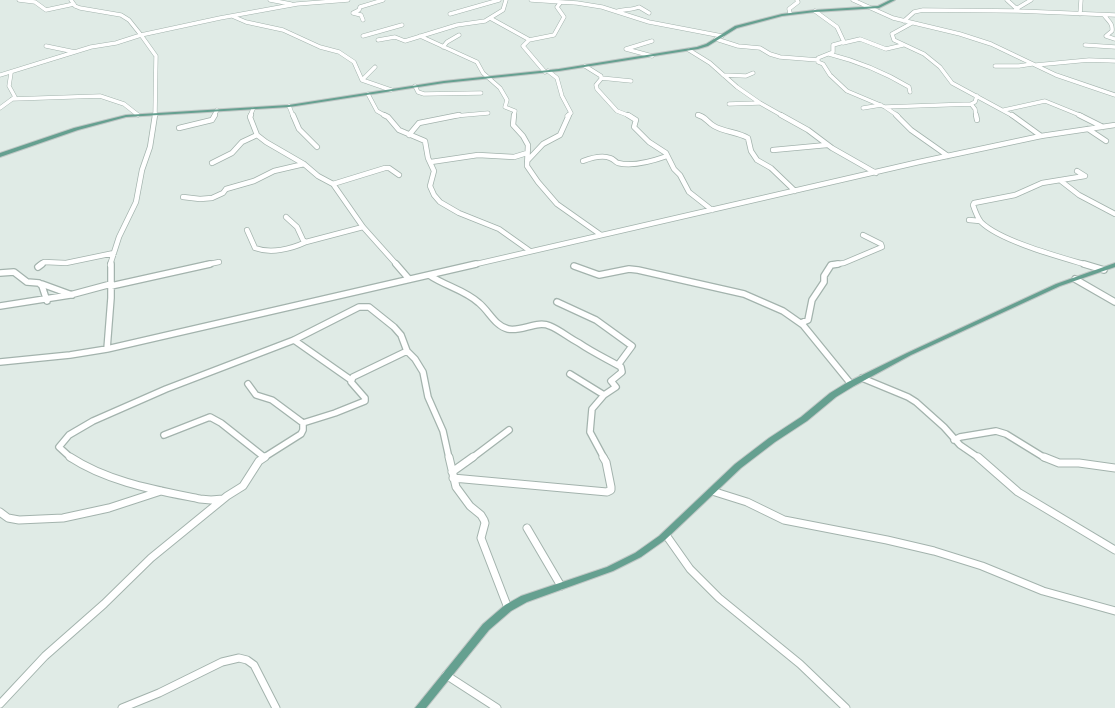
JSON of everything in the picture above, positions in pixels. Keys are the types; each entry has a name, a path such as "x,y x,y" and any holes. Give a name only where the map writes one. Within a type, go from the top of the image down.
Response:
{"main road":[{"path":"0,155 92,124 138,115 289,106 415,86 546,72 652,56 689,50 708,45 716,39 743,25 790,13 879,7 893,0"},
{"path":"420,708 486,627 508,608 524,599 610,569 638,555 666,535 744,462 804,419 833,395 909,354 1058,285 1115,265"}],"street":[{"path":"19,0 35,2 46,10 74,4"},
{"path":"71,0 80,8 121,15 129,20 148,44 151,52 156,56 155,114 150,147 142,170 136,202 110,266 111,285 106,349"},
{"path":"270,0 293,4"},
{"path":"0,75 141,35 293,4 348,0"},
{"path":"363,20 361,15 353,13 360,10 360,7 383,0"},
{"path":"450,14 499,0"},
{"path":"381,32 405,41 442,29 482,22 503,10 506,0"},
{"path":"532,0 577,3 617,11 653,23 722,36"},
{"path":"577,3 583,0"},
{"path":"790,13 789,9 798,2 798,0"},
{"path":"853,0 882,15 972,37 1005,50 1056,75 1115,95"},
{"path":"1006,0 1017,10"},
{"path":"1017,10 1031,0"},
{"path":"1080,14 1081,0"},
{"path":"528,160 543,144 560,134 566,116 571,113 562,96 557,78 546,72 523,46 529,40 554,34 564,17 557,7 561,2"},
{"path":"617,11 625,9 632,10 639,7 649,13"},
{"path":"904,21 914,12 920,11 1017,10 1115,15"},
{"path":"815,11 839,28 842,34 843,43"},
{"path":"1104,15 1112,22 1113,25 1112,31 1106,36 1115,39"},
{"path":"232,16 246,22 283,30 320,47 344,55 354,62 362,80 391,90"},
{"path":"490,18 508,26 529,40"},
{"path":"912,23 892,35 894,40 924,54 940,67 952,83 1004,110 1041,136"},
{"path":"362,36 402,25"},
{"path":"444,47 447,42 459,35"},
{"path":"420,36 477,62 483,73 502,90 507,100 505,107 514,112 513,124 528,145 527,166 553,200 601,235"},
{"path":"378,40 392,37"},
{"path":"716,39 738,46 760,48 770,54 780,57 818,60 847,91 884,106 901,118 911,130 948,156"},
{"path":"818,60 818,58 833,52 833,45 860,39 886,49 903,44"},
{"path":"652,41 626,49 652,56"},
{"path":"1085,45 1115,47"},
{"path":"46,46 78,52"},
{"path":"689,50 710,63 723,75 760,103 800,125 827,145 876,173"},
{"path":"829,54 845,58 885,75 909,87 910,92"},
{"path":"995,66 1019,66 1089,60 1115,61"},
{"path":"585,66 601,76 601,78"},
{"path":"362,80 375,67"},
{"path":"11,73 10,86 14,97 12,99"},
{"path":"723,75 746,76 753,73"},
{"path":"631,81 601,78 596,82 597,89 617,111 635,118 636,122 634,125 636,129 649,142 663,150 674,169 680,175 689,192 712,210"},
{"path":"415,86 418,92 424,94 481,94"},
{"path":"368,94 377,111 388,117 399,130 424,141 434,172 430,181 431,189 444,204 453,210 500,229 530,251"},
{"path":"0,108 12,99 100,96 124,104 138,115"},
{"path":"863,108 884,106 971,104 975,102 977,96"},
{"path":"1004,110 1046,102 1103,127"},
{"path":"729,104 760,103"},
{"path":"971,104 975,109 977,120"},
{"path":"289,106 299,129 317,147"},
{"path":"253,109 250,117 257,135 266,142 304,164 318,176 333,184 363,227 409,279"},
{"path":"179,128 212,120 217,110"},
{"path":"409,134 420,122 463,114 488,114"},
{"path":"698,115 705,117 714,126 741,134 748,138 751,151 757,160 771,168 795,191"},
{"path":"0,362 70,355 106,349 948,156 1041,136 1115,125"},
{"path":"1088,129 1106,141"},
{"path":"212,163 232,153 242,142 257,135"},
{"path":"773,150 827,145"},
{"path":"431,162 478,155 509,157 527,153"},
{"path":"583,161 606,157 611,158 616,163 623,163 649,161 667,156"},
{"path":"182,197 200,199 216,196 224,193 226,189 252,182 274,171 304,164"},
{"path":"333,184 385,168 389,168 399,175"},
{"path":"980,221 973,204 1015,195 1042,183 1085,176 1077,171"},
{"path":"1061,181 1079,195 1115,214"},
{"path":"286,217 297,227 303,240 306,242"},
{"path":"969,220 980,221 991,229 1014,240 1061,258 1104,270"},
{"path":"247,230 254,248 260,250 291,248 306,242 363,227"},
{"path":"801,323 808,320 812,300 824,282 824,276 831,265 844,263 882,247 881,244 863,235"},
{"path":"38,267 44,262 66,264 114,253"},
{"path":"0,306 74,295 139,278 220,262"},
{"path":"574,266 598,275 638,270 732,291 776,306 801,323 820,344 841,375 851,384"},
{"path":"0,273 14,272 27,282 42,284 74,295"},
{"path":"429,275 476,300 485,307 493,319 505,328 519,329 541,324 549,325 594,354 622,368 622,372 611,382 616,387 604,395 592,409 590,432 606,462 611,487 609,491 601,492 453,475"},
{"path":"1075,279 1115,302"},
{"path":"42,284 47,300"},
{"path":"558,302 596,320 632,346 618,365"},
{"path":"223,499 216,501 202,500 161,491 105,475 64,454 59,447 69,435 130,403 294,340 352,310 365,306 369,307 394,327 401,335 407,351 415,359 422,372 428,397 443,431 456,487 464,499 481,515 484,520 485,523 481,538 508,608"},
{"path":"294,340 351,380 365,398 365,401 303,424"},
{"path":"351,380 353,377 407,351"},
{"path":"570,374 604,395"},
{"path":"862,378 908,397 916,402 944,426 954,440 968,452 978,457 1018,492 1115,550"},
{"path":"248,384 256,395 272,400 303,424"},
{"path":"164,435 210,417 222,423 264,457"},
{"path":"0,704 45,656 104,604 151,558 223,499 243,486 247,482 256,464 264,457 301,434 303,424"},
{"path":"453,475 495,439 509,430"},
{"path":"954,440 960,437 1000,431 1048,460 1058,463 1079,463 1115,468"},
{"path":"0,512 8,518 19,520 63,518 109,508 161,491"},
{"path":"712,491 747,502 784,520 887,540 934,551 982,566 1043,591 1115,611"},
{"path":"527,528 561,586"},
{"path":"666,535 690,569 719,598 800,664 846,708"},
{"path":"122,708 159,693 222,662 231,659 243,658 252,662 254,665 276,708"},
{"path":"446,675 497,708"}]}
